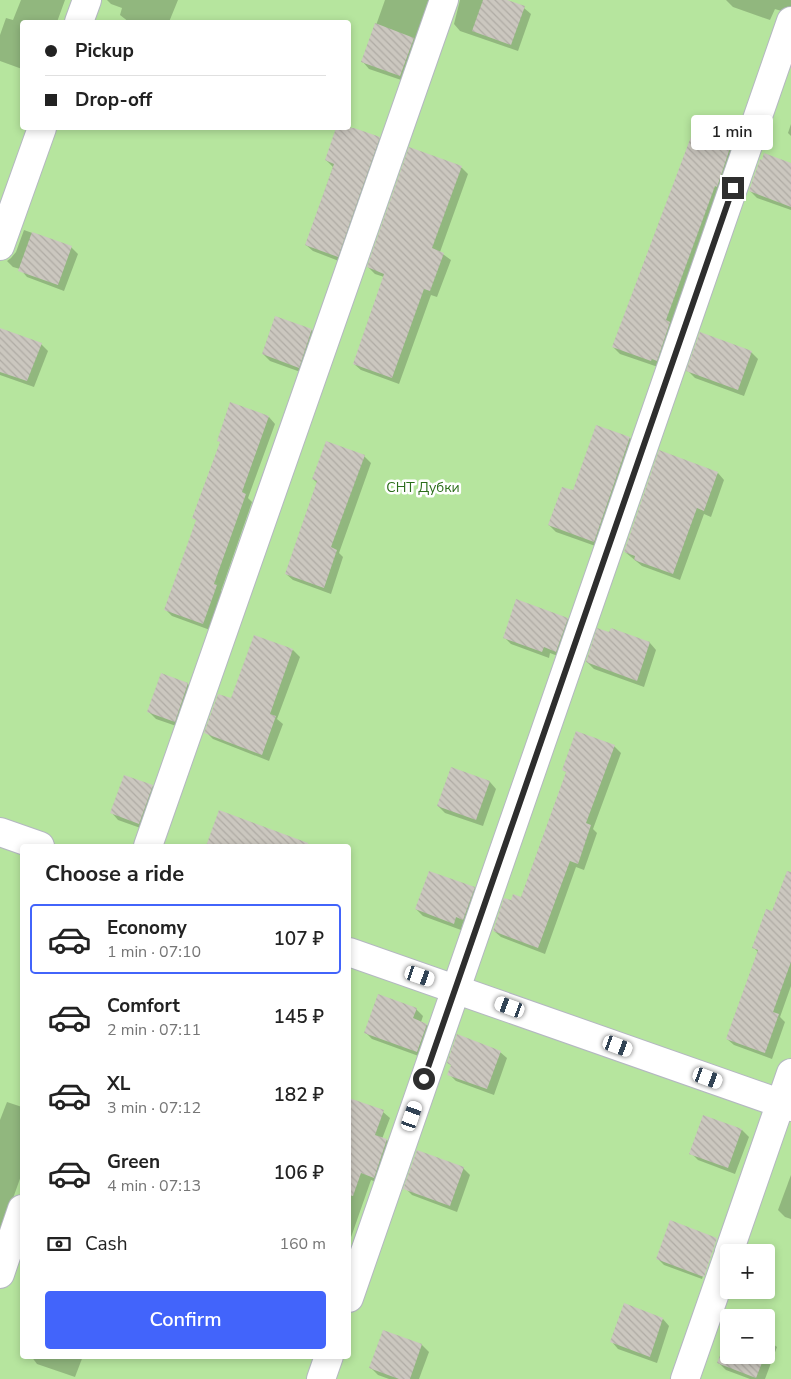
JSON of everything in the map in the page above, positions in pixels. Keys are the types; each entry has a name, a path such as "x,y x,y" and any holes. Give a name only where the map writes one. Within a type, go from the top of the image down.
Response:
{"street":[{"path":"80,20 87,0"},
{"path":"149,844 444,0"},
{"path":"351,1292 791,21"},
{"path":"0,246 41,130"},
{"path":"0,832 34,844"},
{"path":"351,953 786,1105"},
{"path":"732,1244 786,1105 791,1073"},
{"path":"0,1274 20,1215"},
{"path":"685,1379 720,1279"},
{"path":"321,1379 328,1359"}],"green space":[{"name":"СНТ Дубки","path":"0,0 791,0 791,1379 0,1379"}],"building":[{"path":"483,0 507,0 525,6 511,45 472,31"},
{"path":"375,23 414,38 400,76 361,62"},
{"path":"351,128 354,128 380,137 338,257 305,245 334,164 325,160 335,130 351,130"},
{"path":"692,134 730,148 666,320 670,322 657,361 652,359 651,361 612,347"},
{"path":"409,147 462,166 432,248 444,253 430,291 424,289 392,378 353,364 384,274 367,267"},
{"path":"764,153 791,163 791,207 749,191 760,159 762,160"},
{"path":"32,232 72,246 58,285 18,271"},
{"path":"275,316 312,329 299,368 262,354"},
{"path":"0,328 42,343 27,381 0,372"},
{"path":"700,332 752,351 738,390 686,371"},
{"path":"230,402 269,416 242,492 246,494 214,584 217,585 203,624 164,610 196,520 192,518 220,442 217,441"},
{"path":"596,425 630,437 594,542 548,525 562,487 573,490"},
{"path":"326,441 365,455 331,547 337,550 324,588 285,574 317,481 312,479"},
{"path":"659,450 718,472 704,511 697,508 673,574 634,560 635,556 624,552"},
{"path":"516,599 568,618 556,652 544,647 542,652 503,638"},
{"path":"597,628 609,632 611,628 650,642 637,681 586,662"},
{"path":"254,635 293,649 270,714 276,716 262,755 204,733 218,694 231,698"},
{"path":"161,673 188,683 175,722 147,712"},
{"path":"576,731 615,745 586,823 591,825 578,864 570,861 538,948 493,931 504,898 511,900 513,894 521,897 566,772 562,770"},
{"path":"451,767 490,781 476,820 437,806"},
{"path":"124,775 153,785 139,824 110,813"},
{"path":"219,810 308,843 308,844 207,844"},
{"path":"429,871 475,887 463,920 456,917 454,924 415,909"},
{"path":"787,871 791,872 791,962 773,1012 779,1014 765,1053 726,1039 758,950 752,948 766,909 772,911"},
{"path":"378,994 417,1008 413,1018 427,1024 417,1052 364,1033"},
{"path":"457,1034 501,1051 487,1089 447,1075 451,1065 447,1063"},
{"path":"351,1099 384,1110 375,1135 387,1139 374,1178 361,1173 353,1196 351,1196"},
{"path":"703,1115 742,1129 728,1168 689,1154"},
{"path":"417,1150 464,1167 450,1206 403,1189"},
{"path":"670,1220 717,1238 704,1277 656,1259"},
{"path":"624,1303 663,1318 650,1357 610,1342"},
{"path":"383,1330 422,1344 410,1379 399,1379 369,1368"},
{"path":"720,1355 720,1364 761,1364 756,1378 717,1363"}],"route":[{"path":"424,1079 733,188"}]}
